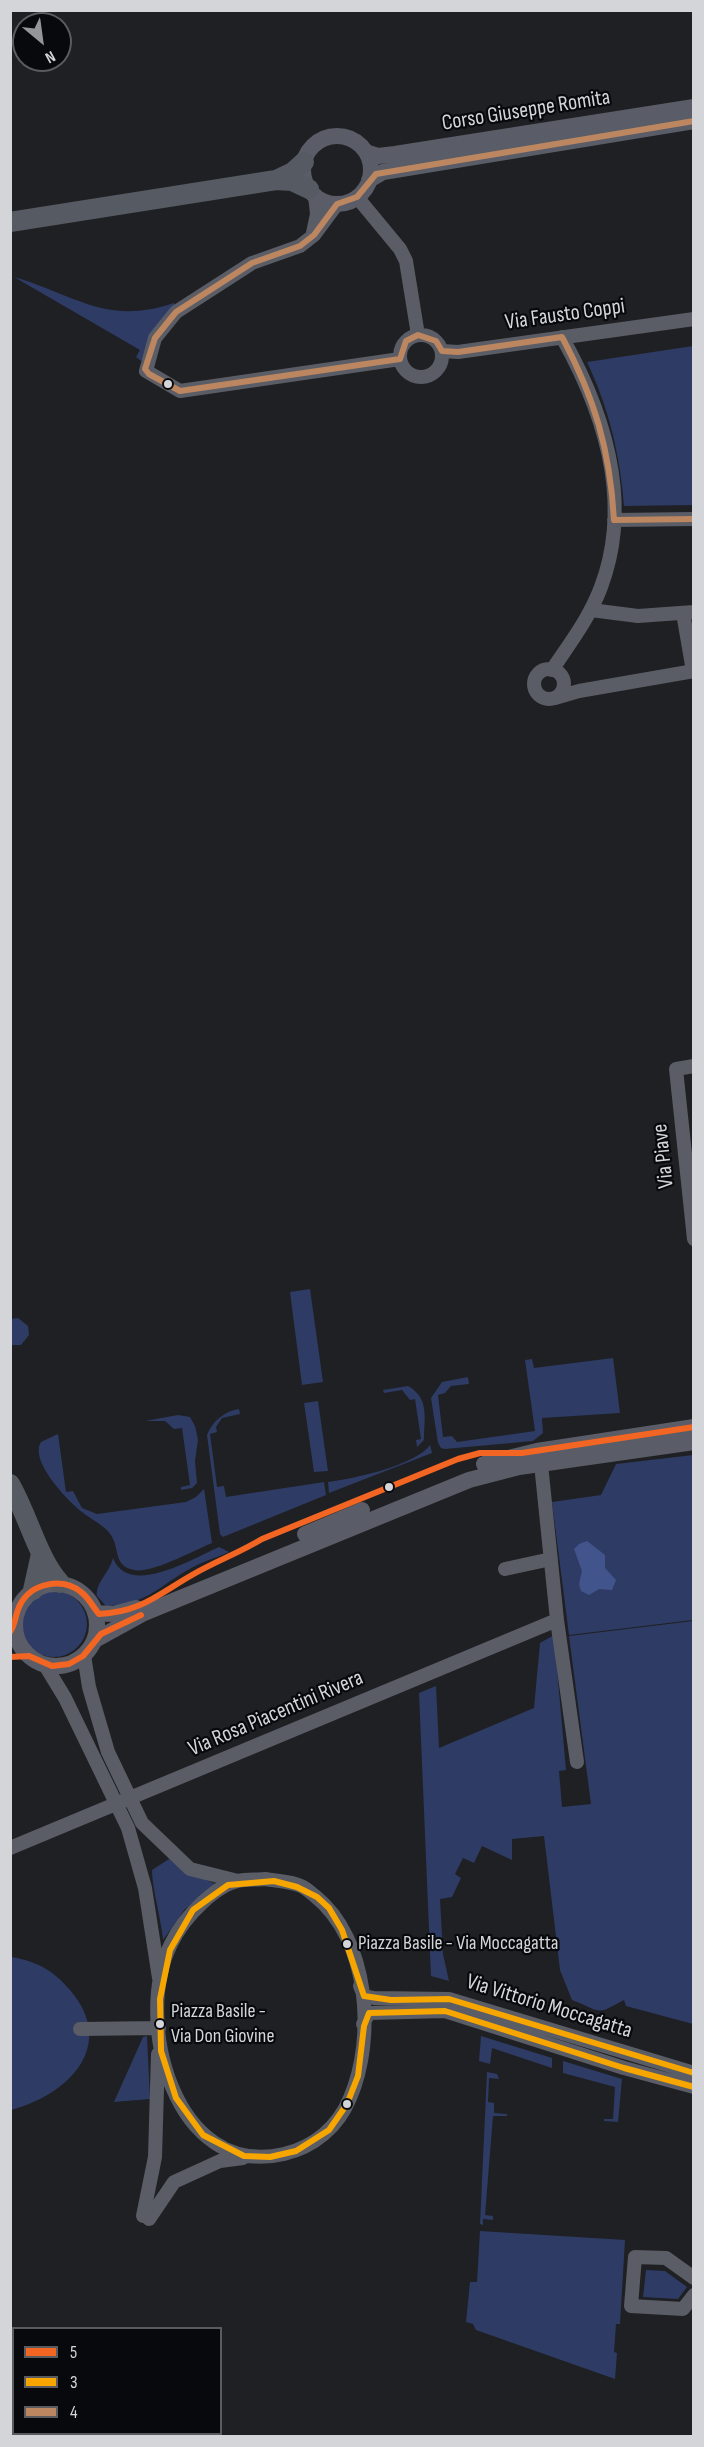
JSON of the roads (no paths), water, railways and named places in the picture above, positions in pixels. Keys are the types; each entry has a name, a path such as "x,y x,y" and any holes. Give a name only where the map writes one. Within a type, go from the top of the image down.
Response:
{"highway":[{"path":"276,180 293,172 304,162"},
{"path":"11,222 276,180 292,181 312,193"},
{"path":"10,1484 27,1515 41,1554 60,1583"},
{"path":"33,1590 41,1554"}],"main road":[{"name":"Corso Giuseppe Romita","path":"366,152 378,156 395,154 693,106"},
{"name":"Corso Giuseppe Romita","path":"369,180 383,172 693,121"},
{"path":"333,136 350,138 366,152 371,166 369,180 357,197 337,204 312,193 303,175 304,162 313,145 333,136"},
{"path":"96,1613 109,1615 129,1610 336,1521 476,1466 537,1451 693,1427"},
{"path":"95,1640 98,1627 96,1613 91,1602 81,1591 60,1583 46,1584 33,1590 19,1607 13,1630 29,1656 45,1665 69,1664 84,1655 95,1640 124,1622 442,1489 501,1471 693,1442"},
{"path":"10,1657 29,1656"}],"street":[{"path":"310,239 316,222 312,193"},
{"path":"357,197 400,249 406,261 418,335"},
{"path":"337,204 310,239 295,248 252,263 182,308 166,322 155,338 146,369 173,389 183,391 400,359"},
{"name":"Via Fausto Coppi","path":"442,351 458,352 693,319"},
{"path":"418,335 436,341 442,351 441,365 437,371 425,378 411,376 402,366 400,359 402,346 418,335"},
{"path":"555,698 563,690 557,674 591,610 609,561 614,520 613,485 604,430 589,388 562,337"},
{"path":"614,520 693,519"},
{"path":"587,690 572,686 557,674 538,674 534,687 541,697 555,698 693,671 688,613 638,616 591,610"},
{"name":"Via Piave","path":"693,1066 676,1069 693,1239"},
{"path":"541,1464 557,1620 577,1762"},
{"path":"506,1569 551,1559"},
{"name":"Via Rosa Piacentini Rivera","path":"10,1848 115,1802 557,1620"},
{"path":"84,1655 89,1687 108,1752 142,1823 190,1869 238,1881"},
{"path":"45,1665 65,1698 128,1828 146,1888 160,1983 155,2157 146,2218 174,2182 219,2161 295,2151 314,2141 336,2123 347,2104 359,2072 363,2024 360,1986 346,1936 328,1907 302,1886 265,1879 238,1881 216,1890 193,1911 170,1945 160,1983"},
{"name":"Via Vittorio Moccagatta","path":"360,1986 364,1995 374,1998 449,1999 693,2073"},
{"name":"Via Vittorio Moccagatta","path":"363,2024 369,2013 445,2011 624,2068 693,2086"},
{"path":"80,2029 159,2028"},
{"path":"159,2028 171,2084 194,2126 217,2146 254,2157"},
{"path":"693,2278 666,2258 635,2257 632,2306 683,2310 693,2295"}],"place":[{"name":"Piazza Basile - Via Moccagatta","path":"347,1944"},
{"name":"Piazza Basile - Via Don Giovine","path":"160,2024"}]}
